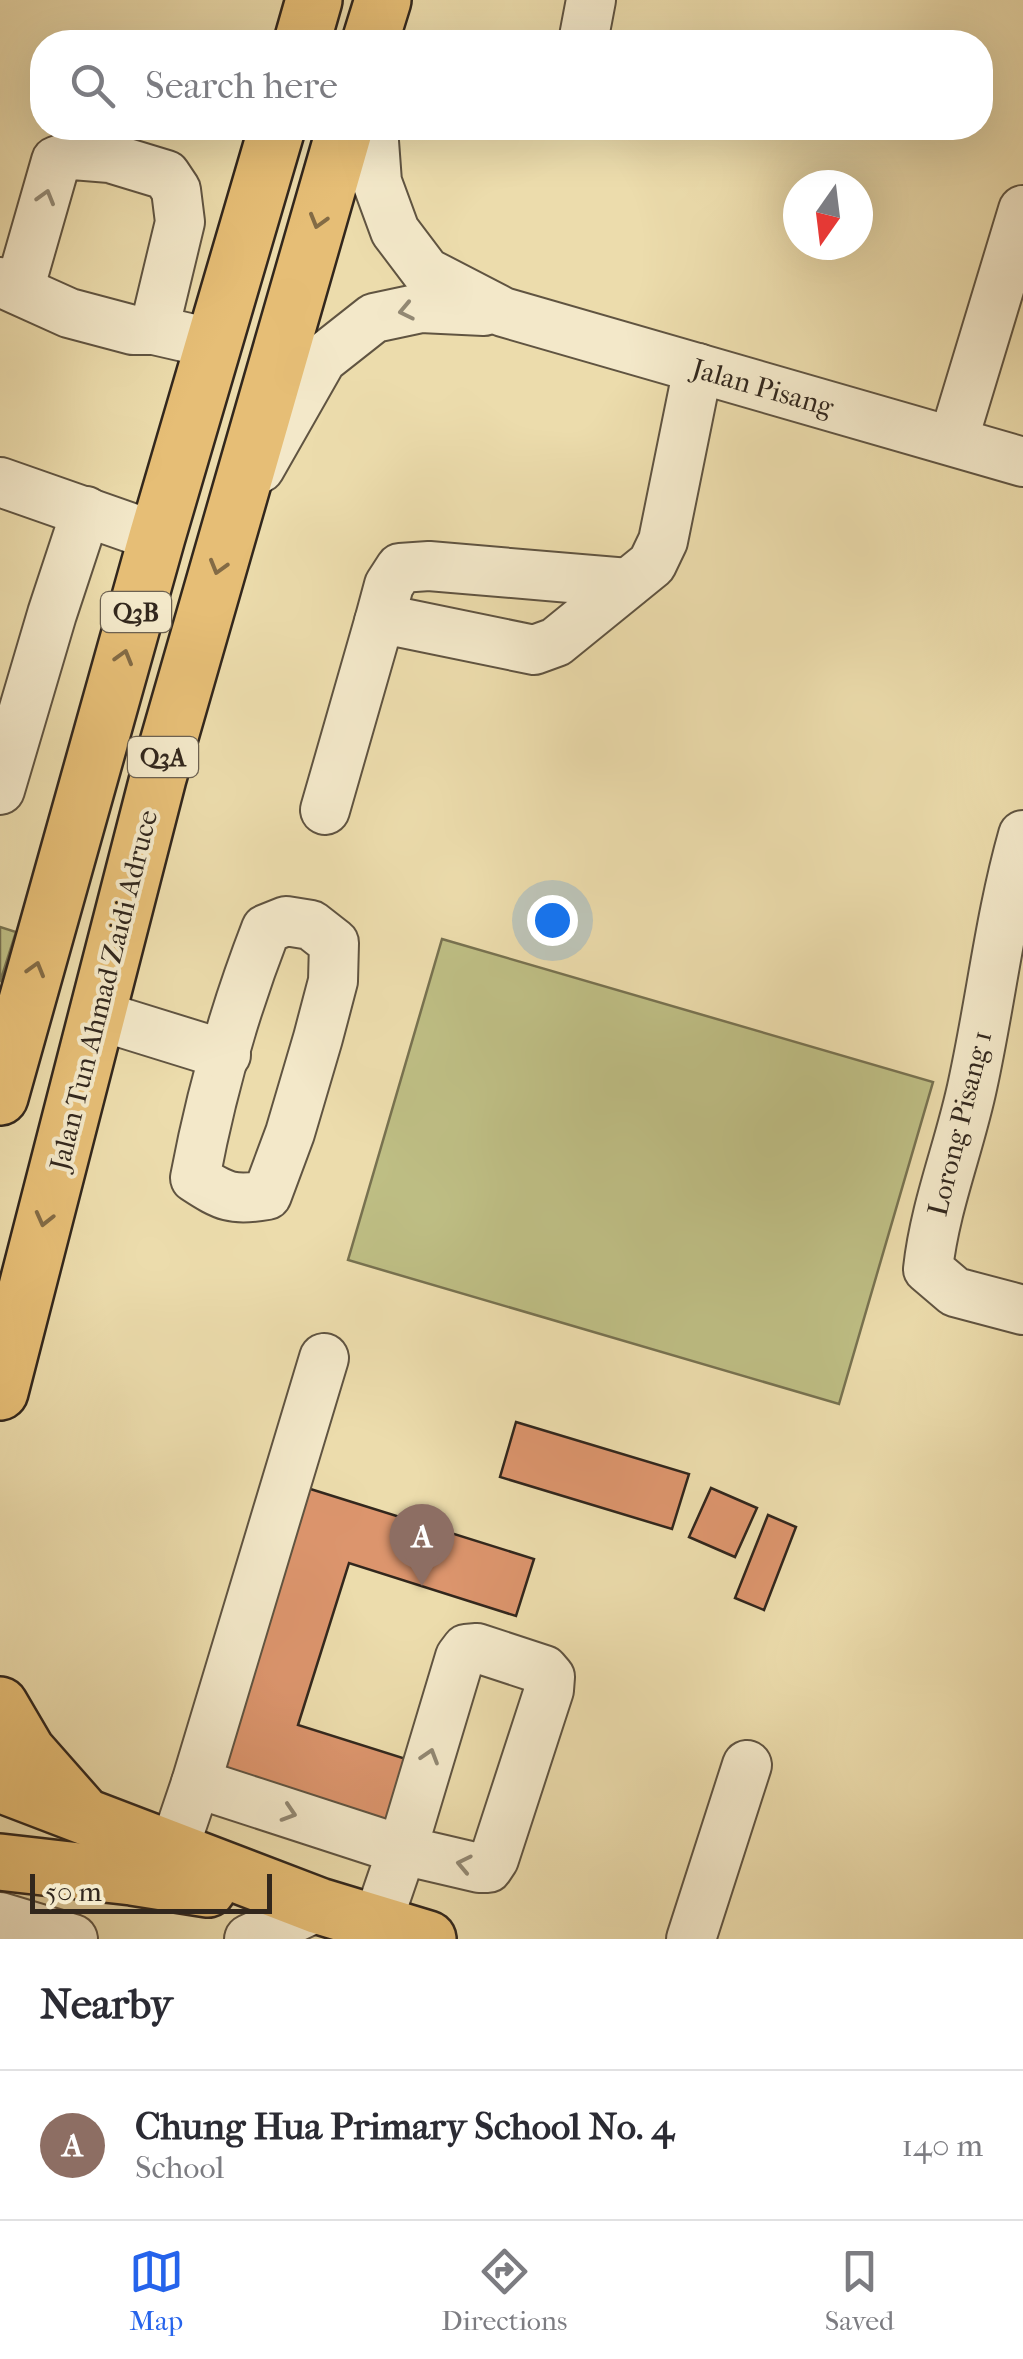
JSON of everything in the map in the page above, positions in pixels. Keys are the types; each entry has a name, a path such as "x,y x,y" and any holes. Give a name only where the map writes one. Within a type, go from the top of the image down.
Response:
{"main road":[{"path":"305,30 314,0"},
{"path":"374,30 384,0"},
{"name":"Q3B","path":"0,1097 275,140"},
{"name":"Jalan Tun Ahmad Zaidi Adruce","path":"0,1392 158,778 342,140"},
{"path":"0,1705 28,1751 83,1815"},
{"path":"0,1784 319,1906 402,1931"},
{"path":"0,1862 132,1877 319,1906"}],"street":[{"path":"585,30 590,0"},
{"name":"Jalan Pisang","path":"374,140 377,182 395,231 426,272 503,312 1023,462"},
{"path":"154,330 180,222 176,190 166,176 110,158 73,155 56,161 10,286 69,314 216,344"},
{"path":"954,442 1023,210"},
{"name":"Jalan Pisang","path":"234,512 322,359 374,318 421,308 503,312"},
{"path":"378,622 398,622 534,650 556,642 652,564 663,541 698,368"},
{"path":"0,482 158,537"},
{"path":"0,790 86,511"},
{"path":"325,810 389,585 400,568 429,566 628,583"},
{"name":"Lorong Pisang 1","path":"1023,834 1011,876 973,1086 932,1235 928,1269 955,1292 1023,1310"},
{"path":"286,921 312,925 334,943 333,980 290,1132 267,1196 241,1200 214,1191 196,1178 208,1113 226,1055 250,968 266,929 286,921"},
{"path":"97,1015 226,1055"},
{"path":"173,1851 324,1358"},
{"path":"691,1939 747,1765"},
{"path":"196,1783 402,1850 402,1931"},
{"path":"249,1939 319,1906"},
{"path":"0,1917 73,1939"}],"green space":[{"path":"0,927 16,932 0,982"},
{"path":"442,939 933,1082 839,1404 348,1260"}],"building":[{"path":"516,1422 689,1474 672,1529 500,1477"},
{"path":"304,1487 534,1559 516,1616 349,1563 298,1725 425,1765 402,1836 213,1776"},
{"path":"711,1488 757,1508 735,1557 689,1537"},
{"path":"768,1515 796,1527 764,1610 735,1598"}],"place":[{"name":"Chung Hua Primary School No. 4","path":"422,1586"}]}
